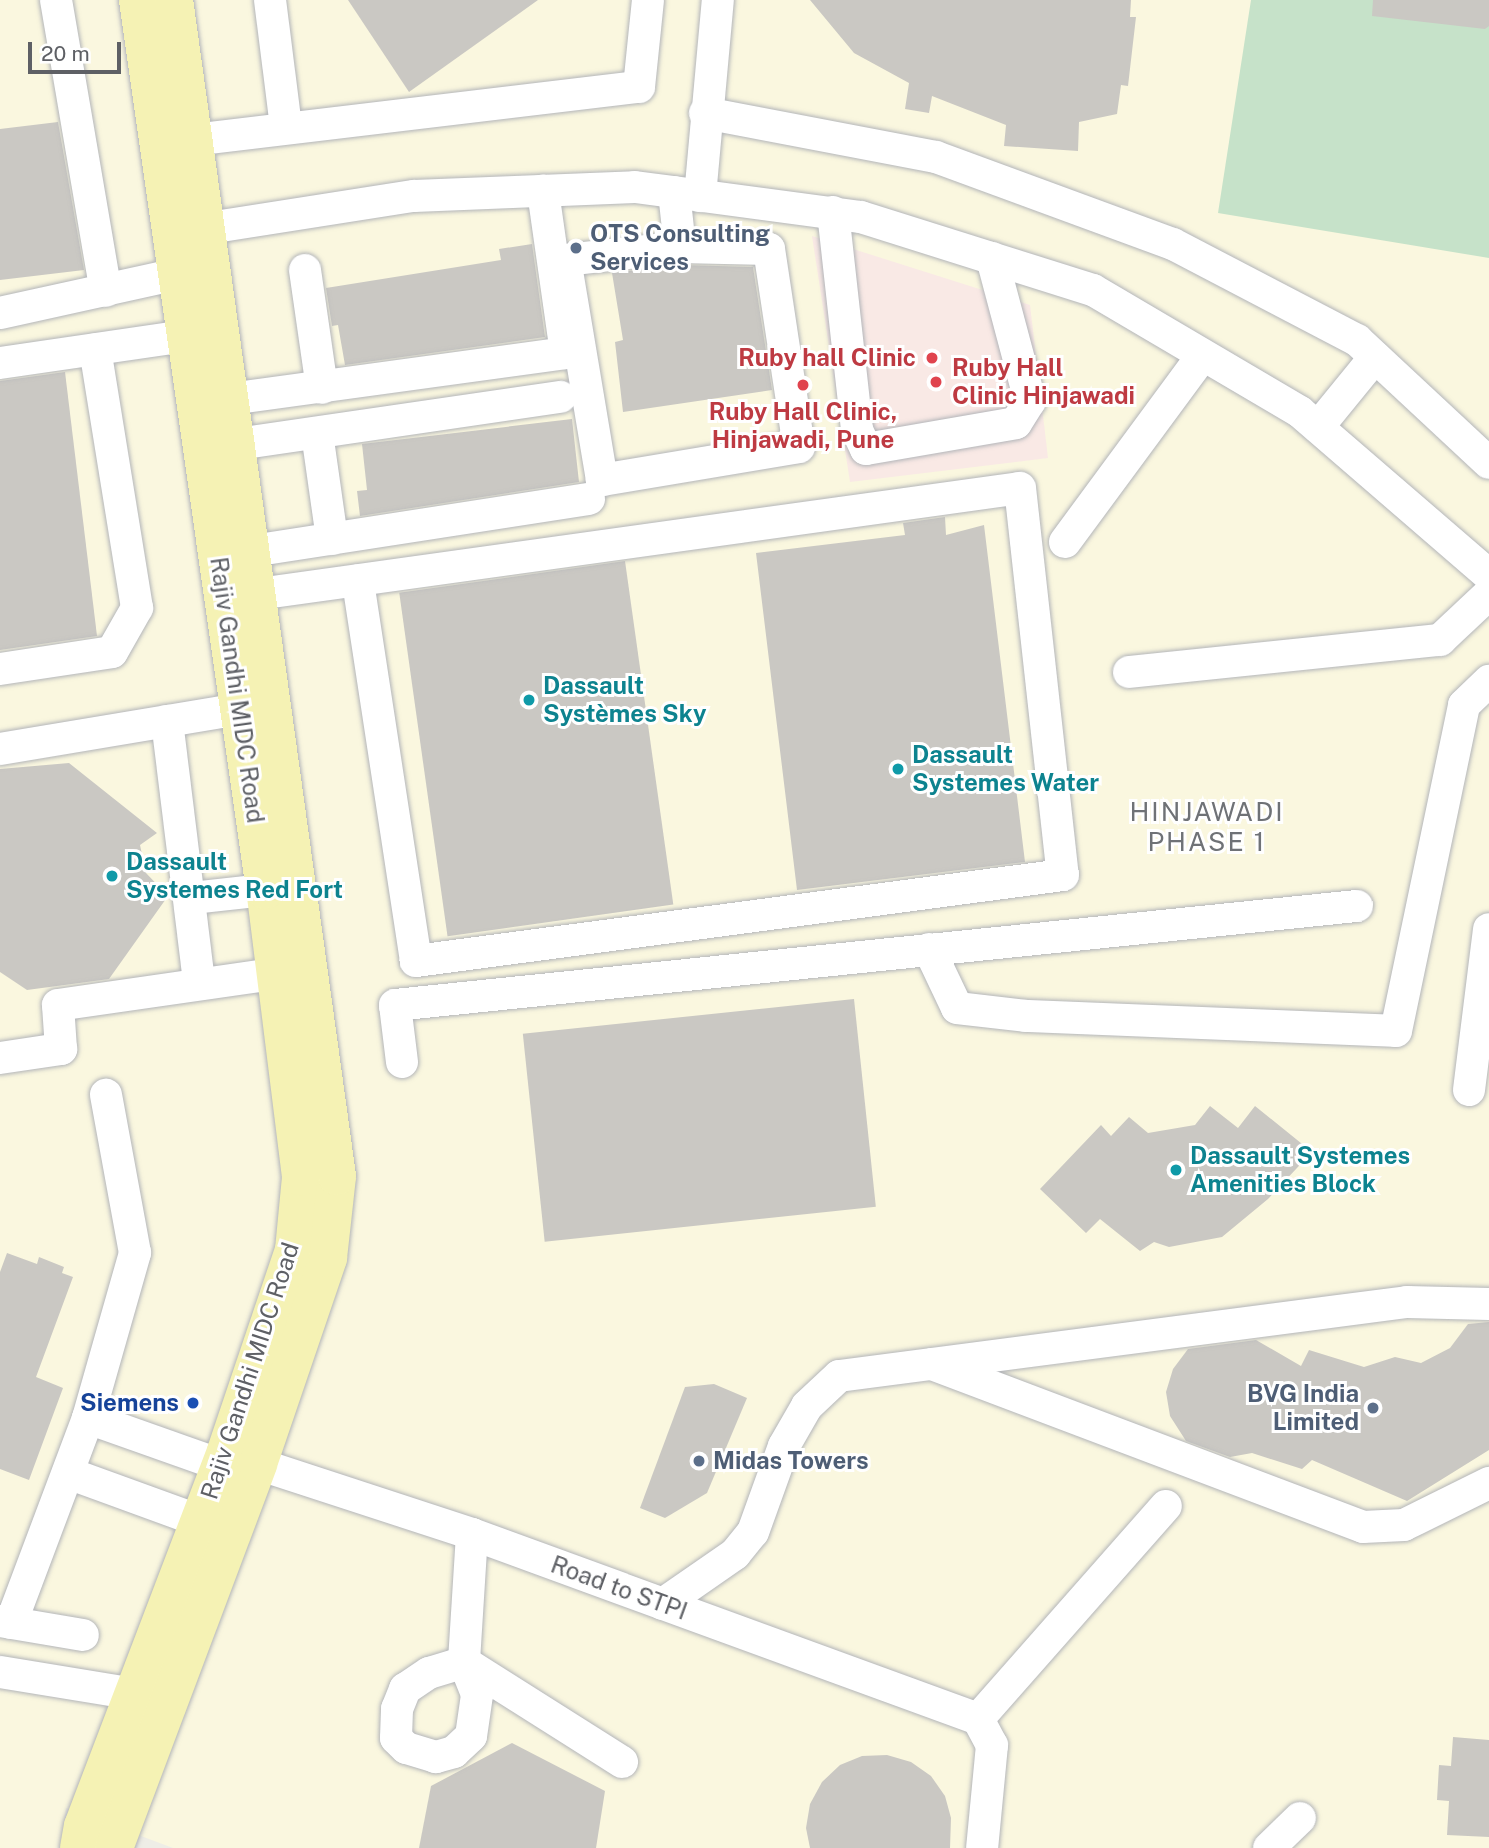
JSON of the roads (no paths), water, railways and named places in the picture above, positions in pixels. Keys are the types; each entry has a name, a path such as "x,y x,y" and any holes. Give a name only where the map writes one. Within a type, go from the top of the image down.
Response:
{"main road":[{"name":"Rajiv Gandhi MIDC Road","path":"79,1848 200,1521 235,1460 328,1258 337,1176 230,399 189,231 138,0"},
{"name":"Rajiv Gandhi MIDC Road","path":"114,1848 235,1460 294,1250 301,1177 265,890 177,274 189,231 193,140 174,0"}],"lane":[{"path":"56,0 106,291"},
{"path":"270,0 286,127"},
{"path":"193,140 639,87 648,0"},
{"path":"680,247 687,194 705,113 718,0"},
{"path":"705,113 936,157 1173,244 1357,340 1489,463"},
{"path":"189,231 414,196 635,187 833,212 1094,290 1318,427 1489,575"},
{"path":"230,399 566,353 543,191"},
{"path":"833,212 857,430 866,449 1016,424 1030,401 992,258"},
{"path":"680,247 769,249 799,447 602,480 565,260 680,247"},
{"path":"305,270 322,388"},
{"path":"0,313 177,274"},
{"path":"0,363 186,337"},
{"path":"0,669 112,652 137,608 95,349"},
{"path":"1065,542 1203,355"},
{"path":"1318,427 1375,357"},
{"path":"237,444 561,397"},
{"path":"317,433 332,538"},
{"path":"258,594 358,580 1020,488 1063,875 416,961 358,580"},
{"path":"252,551 589,499"},
{"path":"1129,672 1440,640 1489,594"},
{"path":"929,949 957,1008 1026,1016 1395,1031 1464,705 1489,681"},
{"path":"0,749 239,709"},
{"path":"167,721 192,898 199,983"},
{"path":"192,898 265,890"},
{"path":"402,1062 396,1005 1357,906"},
{"path":"1469,1090 1489,929"},
{"path":"0,1058 61,1049 58,1005 274,974"},
{"path":"83,1635 5,1622 88,1419 135,1253 106,1095"},
{"path":"663,1604 735,1553 753,1532 785,1446 807,1406 839,1376 1406,1302 1489,1304"},
{"path":"928,1363 1363,1527 1404,1525 1489,1483"},
{"name":"Road to STPI","path":"88,1419 235,1460 471,1534 978,1719"},
{"path":"68,1473 200,1521"},
{"path":"982,1848 992,1745 978,1719 1166,1506"},
{"path":"471,1534 464,1662 622,1762"},
{"path":"0,1672 134,1694"},
{"path":"1269,1848 1300,1818"}],"place":[{"name":"OTS Consulting Services","path":"576,248"},
{"name":"Ruby hall Clinic","path":"932,358"},
{"name":"Ruby Hall Clinic Hinjawadi","path":"936,382"},
{"name":"Ruby Hall Clinic, Hinjawadi, Pune","path":"803,385"},
{"name":"Dassault Systèmes Sky","path":"529,700"},
{"name":"Dassault Systemes Water","path":"898,769"},
{"name":"Dassault Systemes Red Fort","path":"112,876"},
{"name":"Dassault Systemes Amenities Block","path":"1176,1170"},
{"name":"Siemens","path":"193,1403"},
{"name":"BVG India Limited","path":"1373,1408"},
{"name":"Midas Towers","path":"699,1461"}],"district":[{"name":"HINJAWADI PHASE 1","path":"1207,827"}]}
